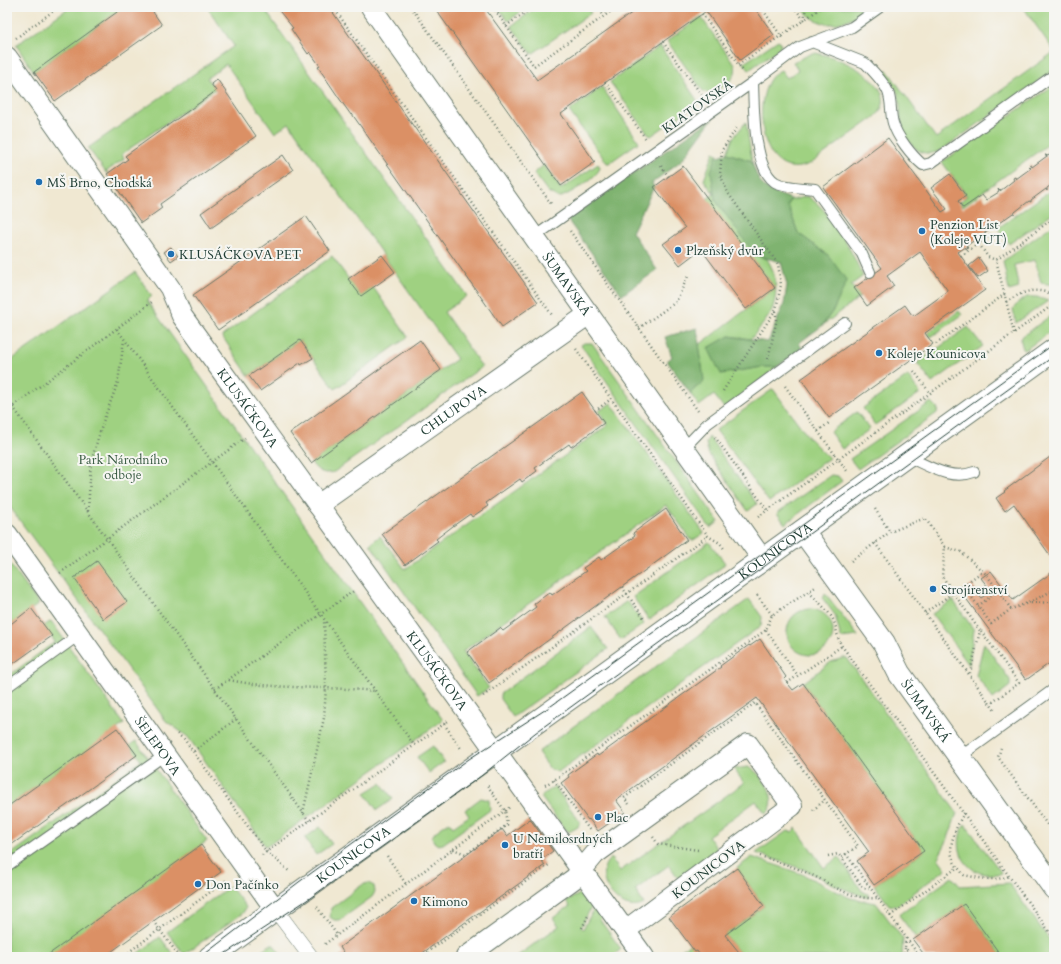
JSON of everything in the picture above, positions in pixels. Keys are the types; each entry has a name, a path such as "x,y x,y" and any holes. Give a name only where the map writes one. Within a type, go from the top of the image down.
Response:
{"street":[{"name":"ŠUMAVSKÁ","path":"371,7 763,560"},
{"name":"KLUSÁČKOVA","path":"7,57 170,288 182,316 496,752"},
{"name":"CHLUPOVA","path":"318,505 589,314"},
{"name":"KOUNICOVA","path":"210,957 908,457 1054,350"},
{"name":"ŠUMAVSKÁ","path":"803,531 884,643 899,673 1054,888"},
{"name":"ŠELEPOVA","path":"7,534 310,956"},
{"name":"KOUNICOVA","path":"466,957 575,878 595,854 748,744 792,806 626,930"},
{"path":"496,752 526,795 582,869 644,957"}],"lane":[{"name":"KLATOVSKÁ","path":"534,237 750,79 800,47 852,27 880,7"},
{"path":"812,42 865,63 872,69 888,90 893,122 896,131 918,161 923,165 931,163 1054,75"},
{"path":"750,79 754,102 758,149 768,176 777,183 815,189 862,254 870,272"},
{"path":"684,448 707,424 845,323"},
{"path":"908,457 950,475 964,476 974,472"},
{"path":"7,687 79,635"},
{"path":"960,757 1053,690"},
{"path":"7,866 165,754"}],"path":[{"path":"15,38 59,7"},
{"path":"333,7 554,318"},
{"path":"411,7 556,210"},
{"path":"493,7 534,66 617,7"},
{"path":"506,26 533,7"},
{"path":"597,7 604,16"},
{"path":"761,7 786,42"},
{"path":"794,7 804,20"},
{"path":"804,20 806,7"},
{"path":"738,64 822,7"},
{"path":"702,14 750,79"},
{"path":"711,27 715,24"},
{"path":"663,42 707,102"},
{"path":"605,82 648,143"},
{"path":"754,102 722,150 720,174 728,193 778,264 782,285 776,309 776,323 768,361 850,475"},
{"path":"666,172 669,177"},
{"path":"996,260 1054,218"},
{"path":"566,226 767,510"},
{"path":"961,256 990,235 987,231"},
{"path":"979,244 988,257 996,260"},
{"path":"996,260 1014,333"},
{"path":"639,328 676,302 689,274"},
{"path":"1006,302 1023,292 1038,289 1054,294"},
{"path":"936,344 1005,294"},
{"path":"7,411 152,302"},
{"path":"754,519 1054,304"},
{"path":"722,393 776,309"},
{"path":"117,329 414,745"},
{"path":"88,513 91,462 103,422 118,382 124,339"},
{"path":"571,343 708,536 720,542 725,550"},
{"path":"914,372 930,393"},
{"path":"595,411 611,399"},
{"path":"13,407 309,821"},
{"path":"818,430 829,423"},
{"path":"56,576 247,436"},
{"path":"875,509 890,532"},
{"path":"848,564 890,532 925,518 945,547 961,552 983,571 1011,609"},
{"path":"477,700 708,536"},
{"path":"875,543 970,674 1013,737 1003,744 998,757 1054,834"},
{"path":"945,547 942,576 1018,683 990,704"},
{"path":"925,613 983,571"},
{"path":"963,585 991,624 1011,609 1028,603 1054,590"},
{"path":"310,956 526,795 554,780 766,630 772,615 817,586"},
{"path":"622,587 657,636"},
{"path":"215,689 356,589"},
{"path":"978,606 998,591"},
{"path":"809,592 832,616 837,638 842,646 1054,938"},
{"path":"757,595 772,615"},
{"path":"1028,603 1054,602"},
{"path":"303,813 324,718 326,688 324,620"},
{"path":"766,630 798,676"},
{"path":"970,674 980,631"},
{"path":"788,683 842,646"},
{"path":"228,680 275,687 375,691"},
{"path":"194,751 236,719"},
{"path":"256,859 449,720"},
{"path":"190,747 266,852 294,876"},
{"path":"554,780 596,838"},
{"path":"964,813 953,838 951,848 952,859 964,876 980,879 1002,878 1009,876"},
{"path":"453,849 466,854 507,825 506,815"},
{"path":"828,856 838,854 863,888 870,889"},
{"path":"842,858 846,854"},
{"path":"387,856 406,884"},
{"path":"421,957 554,861"},
{"path":"850,861 920,957"},
{"path":"890,916 958,867"},
{"path":"122,957 229,879"},
{"path":"317,907 337,935"},
{"path":"153,921 180,957"},
{"path":"904,957 906,938"},
{"path":"905,948 912,957"}],"green space":[{"path":"70,7 124,7 34,72 16,45"},
{"path":"207,7 263,7 467,296 444,312 482,367 334,472 321,472 311,463 457,359 289,123 275,133 226,64 207,78 215,89 122,154 124,159 107,171 107,174 88,148 234,46"},
{"path":"498,7 528,7 508,21"},
{"path":"537,7 587,7 591,13 532,54 511,26"},
{"path":"800,7 869,7 850,19 833,24 817,21"},
{"path":"1023,7 1054,7 1054,51"},
{"path":"701,17 735,65 736,70 728,82 711,94 703,91 667,41"},
{"path":"778,40 781,45 780,48 749,70 744,63"},
{"path":"660,46 697,100 697,104 651,136 610,82"},
{"path":"1054,52 1054,70 943,149 936,152 923,152 912,145 904,133 898,94 885,73 887,70 936,138"},
{"path":"813,53 838,59 865,74 876,84 882,94 883,106 875,117 814,161 807,165 791,167 779,162 770,152 765,138 762,121 762,105 765,90 771,78 781,70 787,78 798,70 793,62"},
{"path":"602,87 639,142 609,163 607,163 569,111"},
{"path":"1051,87 1054,91 1054,140 963,206 960,202 967,196 942,162"},
{"path":"713,118 682,160 652,183 654,187 632,232 657,270 622,295 567,219"},
{"path":"746,122 752,161 727,153 733,138"},
{"path":"714,152 718,154 716,157 755,255 767,259 771,265 776,288 772,311 751,339 729,336 721,374 762,367 777,367 724,408 714,395 699,406 690,393 704,381 699,345 775,288 707,199 714,194 704,180"},
{"path":"727,153 752,161 761,183 765,187 775,193 791,199 788,205 798,233 828,255 847,281 834,309 822,326 799,343 802,348 777,367 762,367 721,374 708,348 729,336 768,342 784,304 787,285 781,262 755,255 715,200 711,171 716,157"},
{"path":"598,164 600,167 594,176 576,190 559,198 548,192 534,173 544,165 561,189"},
{"path":"1054,188 1054,212 1009,244 998,228"},
{"path":"807,196 825,211 833,221 863,276 851,285 860,297 822,326 834,309 828,255 798,233 788,205 791,199 793,200"},
{"path":"1054,224 1054,285 1041,283 1035,260 1014,265 1019,288 1009,291 1003,261"},
{"path":"332,256 361,296 373,287 408,337 335,389 300,340 249,376 222,336"},
{"name":"Park Národního odboje","path":"135,272 152,296 147,301 443,720 266,847 188,737 166,721 7,503 7,363"},
{"path":"1027,297 1037,297 1048,301 1016,323 1013,309 1019,302"},
{"path":"959,311 962,315 931,337 928,333"},
{"path":"1054,313 1054,329 1025,350 1023,349 1020,338"},
{"path":"968,327 983,346 932,383 917,363"},
{"path":"697,328 704,381 690,393 667,361 672,357 665,337"},
{"path":"584,343 592,343 719,522 710,528 581,345"},
{"path":"908,376 920,393 875,425 863,408"},
{"path":"773,389 809,438 829,458 769,502 716,430"},
{"path":"931,402 938,409 937,413 858,469 850,459"},
{"path":"611,403 704,533 692,541 666,505 463,651 489,688 477,696 370,544 380,536 405,569 608,425 599,411"},
{"path":"857,412 870,429 842,449 830,432"},
{"path":"709,437 757,504 748,511 708,453 706,443"},
{"path":"831,475 838,476 842,481 785,524 777,513"},
{"path":"709,542 725,563 722,567 649,620 633,597"},
{"path":"7,560 39,604 7,627"},
{"path":"825,593 858,636 841,638 835,615 823,599"},
{"path":"749,599 762,617 761,626 558,772 550,769 538,752"},
{"path":"953,600 974,630 969,665 932,614"},
{"path":"627,601 644,624 621,640 605,617"},
{"path":"806,609 814,609 823,613 829,619 833,632 829,645 823,651 814,655 806,655 797,651 791,645 787,636 787,628 791,619 797,613"},
{"path":"51,621 124,724 7,807 7,677 55,642 44,626"},
{"path":"591,627 608,649 513,717 500,699 500,694"},
{"path":"984,643 1010,680 1010,686 993,699 976,675"},
{"path":"847,658 957,813 947,841 938,858 946,869 896,906 889,905 874,885 924,851 803,683 831,662"},
{"path":"136,741 207,841 47,957 7,957 7,857 141,761 130,745"},
{"path":"433,746 444,762 429,773 417,757"},
{"path":"748,767 754,770 764,781 771,795 772,802 766,814 756,801 708,836 718,850 679,879 669,865 635,890 644,904 635,906 626,905 617,900 610,893 605,884 604,875 605,866 611,858 620,871 744,783 734,769"},
{"path":"381,783 393,799 377,810 365,793"},
{"path":"555,787 580,822 578,827 569,832 563,827 541,797"},
{"path":"481,798 489,800 490,810 443,844 438,845 434,842 432,837 435,832 449,822 453,827 469,816 465,810"},
{"path":"965,824 1001,872 1000,874 980,873 966,863 960,851 959,844"},
{"path":"320,827 332,844 316,855 305,838"},
{"path":"796,828 824,868 839,857 862,891 868,894 868,898 839,887 805,870 756,853 787,831 792,832"},
{"path":"752,857 802,874 850,898 876,903 903,939 902,957 743,957 725,935 764,906 737,868"},
{"path":"952,877 960,886 1009,883 1054,946 1054,957 1002,957 964,904 916,938 899,915"},
{"path":"368,883 374,886 375,892 372,897 340,920 334,920 330,917 331,908 362,885"},
{"path":"230,886 246,907 243,913 184,954 167,932"},
{"path":"580,894 588,895 595,900 581,927 583,929 597,903 603,910 600,920 621,949 611,957 516,957 559,926 553,918 570,906 566,901"},
{"path":"160,937 175,957 133,957"},
{"path":"690,944 701,957 672,957"},
{"path":"270,945 274,945 283,957 252,957"}],"building":[{"path":"124,7 160,7 153,12 162,25 55,101 34,72"},
{"path":"276,7 329,7 538,302 502,327 352,114 351,115 339,98 318,67 320,66 310,52 308,54 291,29 293,28"},
{"path":"434,7 484,7 537,80 640,7 754,7 774,35 740,60 706,11 561,114 595,162 561,186"},
{"path":"217,79 256,136 160,204 162,208 141,223 107,174 128,159 125,156 216,91 211,84"},
{"name":"Penzion List (Koleje VUT)","path":"888,138 942,212 947,209 931,188 950,174 966,196 958,201 963,208 982,195 986,200 999,192 998,189 1000,191 1014,180 1013,178 1015,177 1016,179 1031,168 1029,166 1031,165 1032,167 1047,156 1045,155 1048,156 1054,151 1054,183 1047,188 1047,191 1046,189 1031,200 1031,202 1029,201 1014,214 1013,213 999,223 998,226 997,224 982,235 982,237 981,236 966,246 968,248 966,249 966,247 958,252 985,290 925,333 933,344 829,418 801,379 905,305 912,315 915,315 948,291 920,252 887,276 894,286 867,306 854,288 882,268 823,187"},
{"path":"283,155 293,170 211,228 201,213"},
{"path":"683,166 775,288 746,309 701,249 680,265 663,244 685,228 654,187"},
{"path":"306,216 330,251 218,330 193,295"},
{"name":"KLUSÁČKOVA PET","path":"171,247 178,256 171,261 164,252"},
{"path":"382,255 395,272 361,296 348,279"},
{"path":"979,258 988,271 978,278 969,266"},
{"path":"300,340 313,358 301,365 300,363 260,391 249,376"},
{"path":"420,340 441,370 311,463 290,433"},
{"path":"582,392 604,423 571,447 569,444 535,468 537,471 522,482 520,479 486,503 488,506 472,517 470,514 453,526 436,539 438,541 405,565 382,534"},
{"path":"1054,454 1054,561 1014,504 1005,511 996,498"},
{"path":"666,509 687,540 489,683 467,652 500,628 503,631 536,607 534,604 550,592 552,595 586,571 583,568 599,557 601,560 635,536 633,533"},
{"path":"97,561 127,602 103,619 74,578"},
{"path":"991,571 1013,600 1054,571 1054,660 1026,680 962,593 972,585 981,598 991,591 981,578"},
{"path":"31,608 52,636 7,668 7,627"},
{"path":"760,639 786,677 784,679 793,690 803,683 924,851 874,885 857,861 869,852 757,698 616,800 625,812 598,831 589,819 588,820 561,783 569,777 568,775 597,754 598,756 749,645 750,646"},
{"path":"117,728 137,755 7,848 7,807"},
{"path":"530,819 553,851 541,860 545,865 417,957 339,957 344,954 340,947 502,829 507,836"},
{"path":"201,845 221,872 104,957 45,957"},
{"path":"737,868 764,906 725,935 743,957 701,957 697,951 695,952 669,917"},
{"path":"964,904 1002,957 926,957 913,940"}],"tram line":[{"path":"201,957 299,882 469,759 551,706 1054,344"},
{"path":"220,957 310,898 481,776 535,733 1054,356"}],"place":[{"name":"MŠ Brno, Chodská","path":"39,182"},
{"name":"Penzion List (Koleje VUT)","path":"922,231"},
{"name":"Plzeňský dvůr","path":"678,250"},
{"name":"KLUSÁČKOVA PET","path":"171,254"},
{"name":"Koleje Kounicova","path":"879,353"},
{"name":"Strojírenství","path":"933,589"},
{"name":"Plac","path":"598,817"},
{"name":"U Nemilosrdných bratří","path":"505,845"},
{"name":"Don Pačínko","path":"198,884"},
{"name":"Kimono","path":"414,901"}]}
